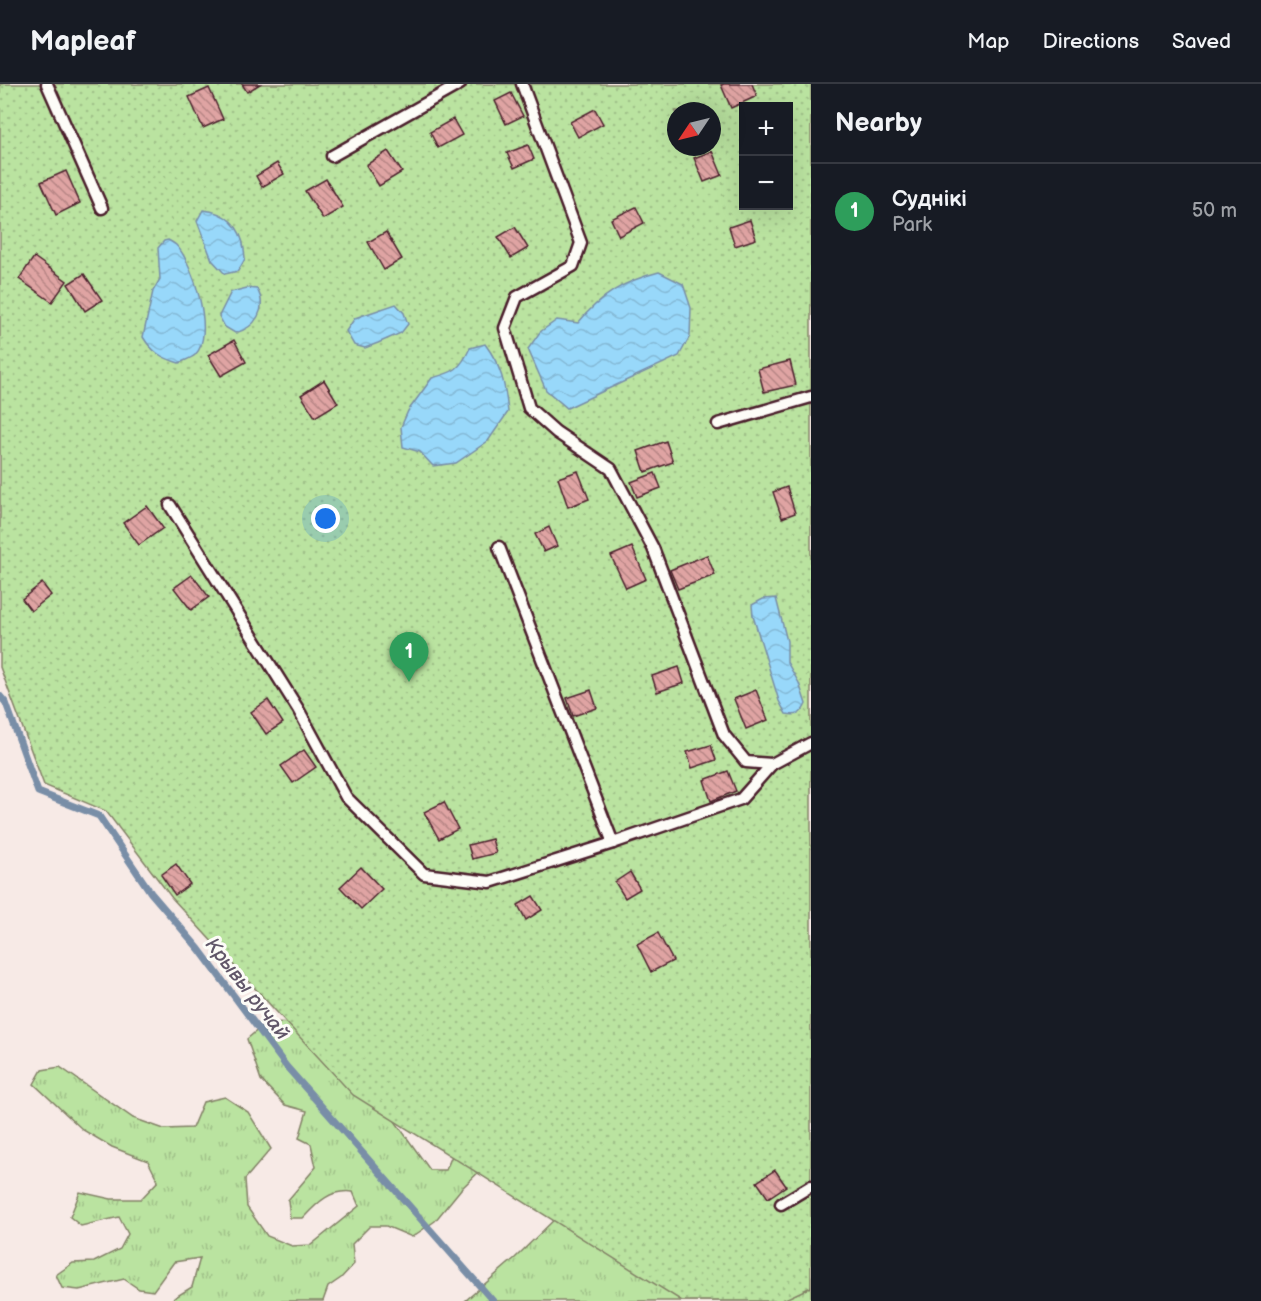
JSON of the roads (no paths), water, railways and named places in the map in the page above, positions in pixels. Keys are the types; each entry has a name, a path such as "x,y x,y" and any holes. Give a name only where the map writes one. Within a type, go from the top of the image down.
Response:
{"lane":[{"path":"47,84 102,208"},
{"path":"332,156 460,84"},
{"path":"522,84 581,243 573,266 517,297 505,328 530,408 556,432 611,469 653,548 724,735 746,762 772,764"},
{"path":"718,424 811,397"},
{"path":"170,505 298,709 346,797 424,874 490,882 613,843 741,799 772,764 811,743"},
{"path":"499,547 613,843"},
{"path":"781,1204 811,1186"}],"water":[{"path":"203,210 225,217 240,233 245,258 238,271 225,274 212,260 197,221"},
{"path":"168,240 176,245 183,254 189,267 203,316 201,345 195,355 179,363 158,354 143,337 153,291 160,279 158,248"},
{"path":"659,272 683,284 691,308 690,336 679,356 567,408 546,390 528,349 540,332 557,320 578,323 595,304 614,290"},
{"path":"247,288 257,289 261,303 260,310 249,327 235,333 225,327 219,316 231,292"},
{"path":"396,304 404,313 408,324 401,333 365,348 354,345 346,331 355,318"},
{"path":"485,344 502,376 508,412 488,441 456,463 433,466 420,452 403,447 401,427 408,411 432,378 456,369 470,348"},
{"path":"776,598 787,641 787,662 799,683 806,704 796,715 786,714 779,701 753,616 752,605 763,599"}],"waterway":[{"name":"Крывы ручай","path":"0,696 6,703 38,792 99,816 151,893 199,949 286,1066 493,1301"}],"place":[{"name":"Суднікі","path":"409,682"}]}
